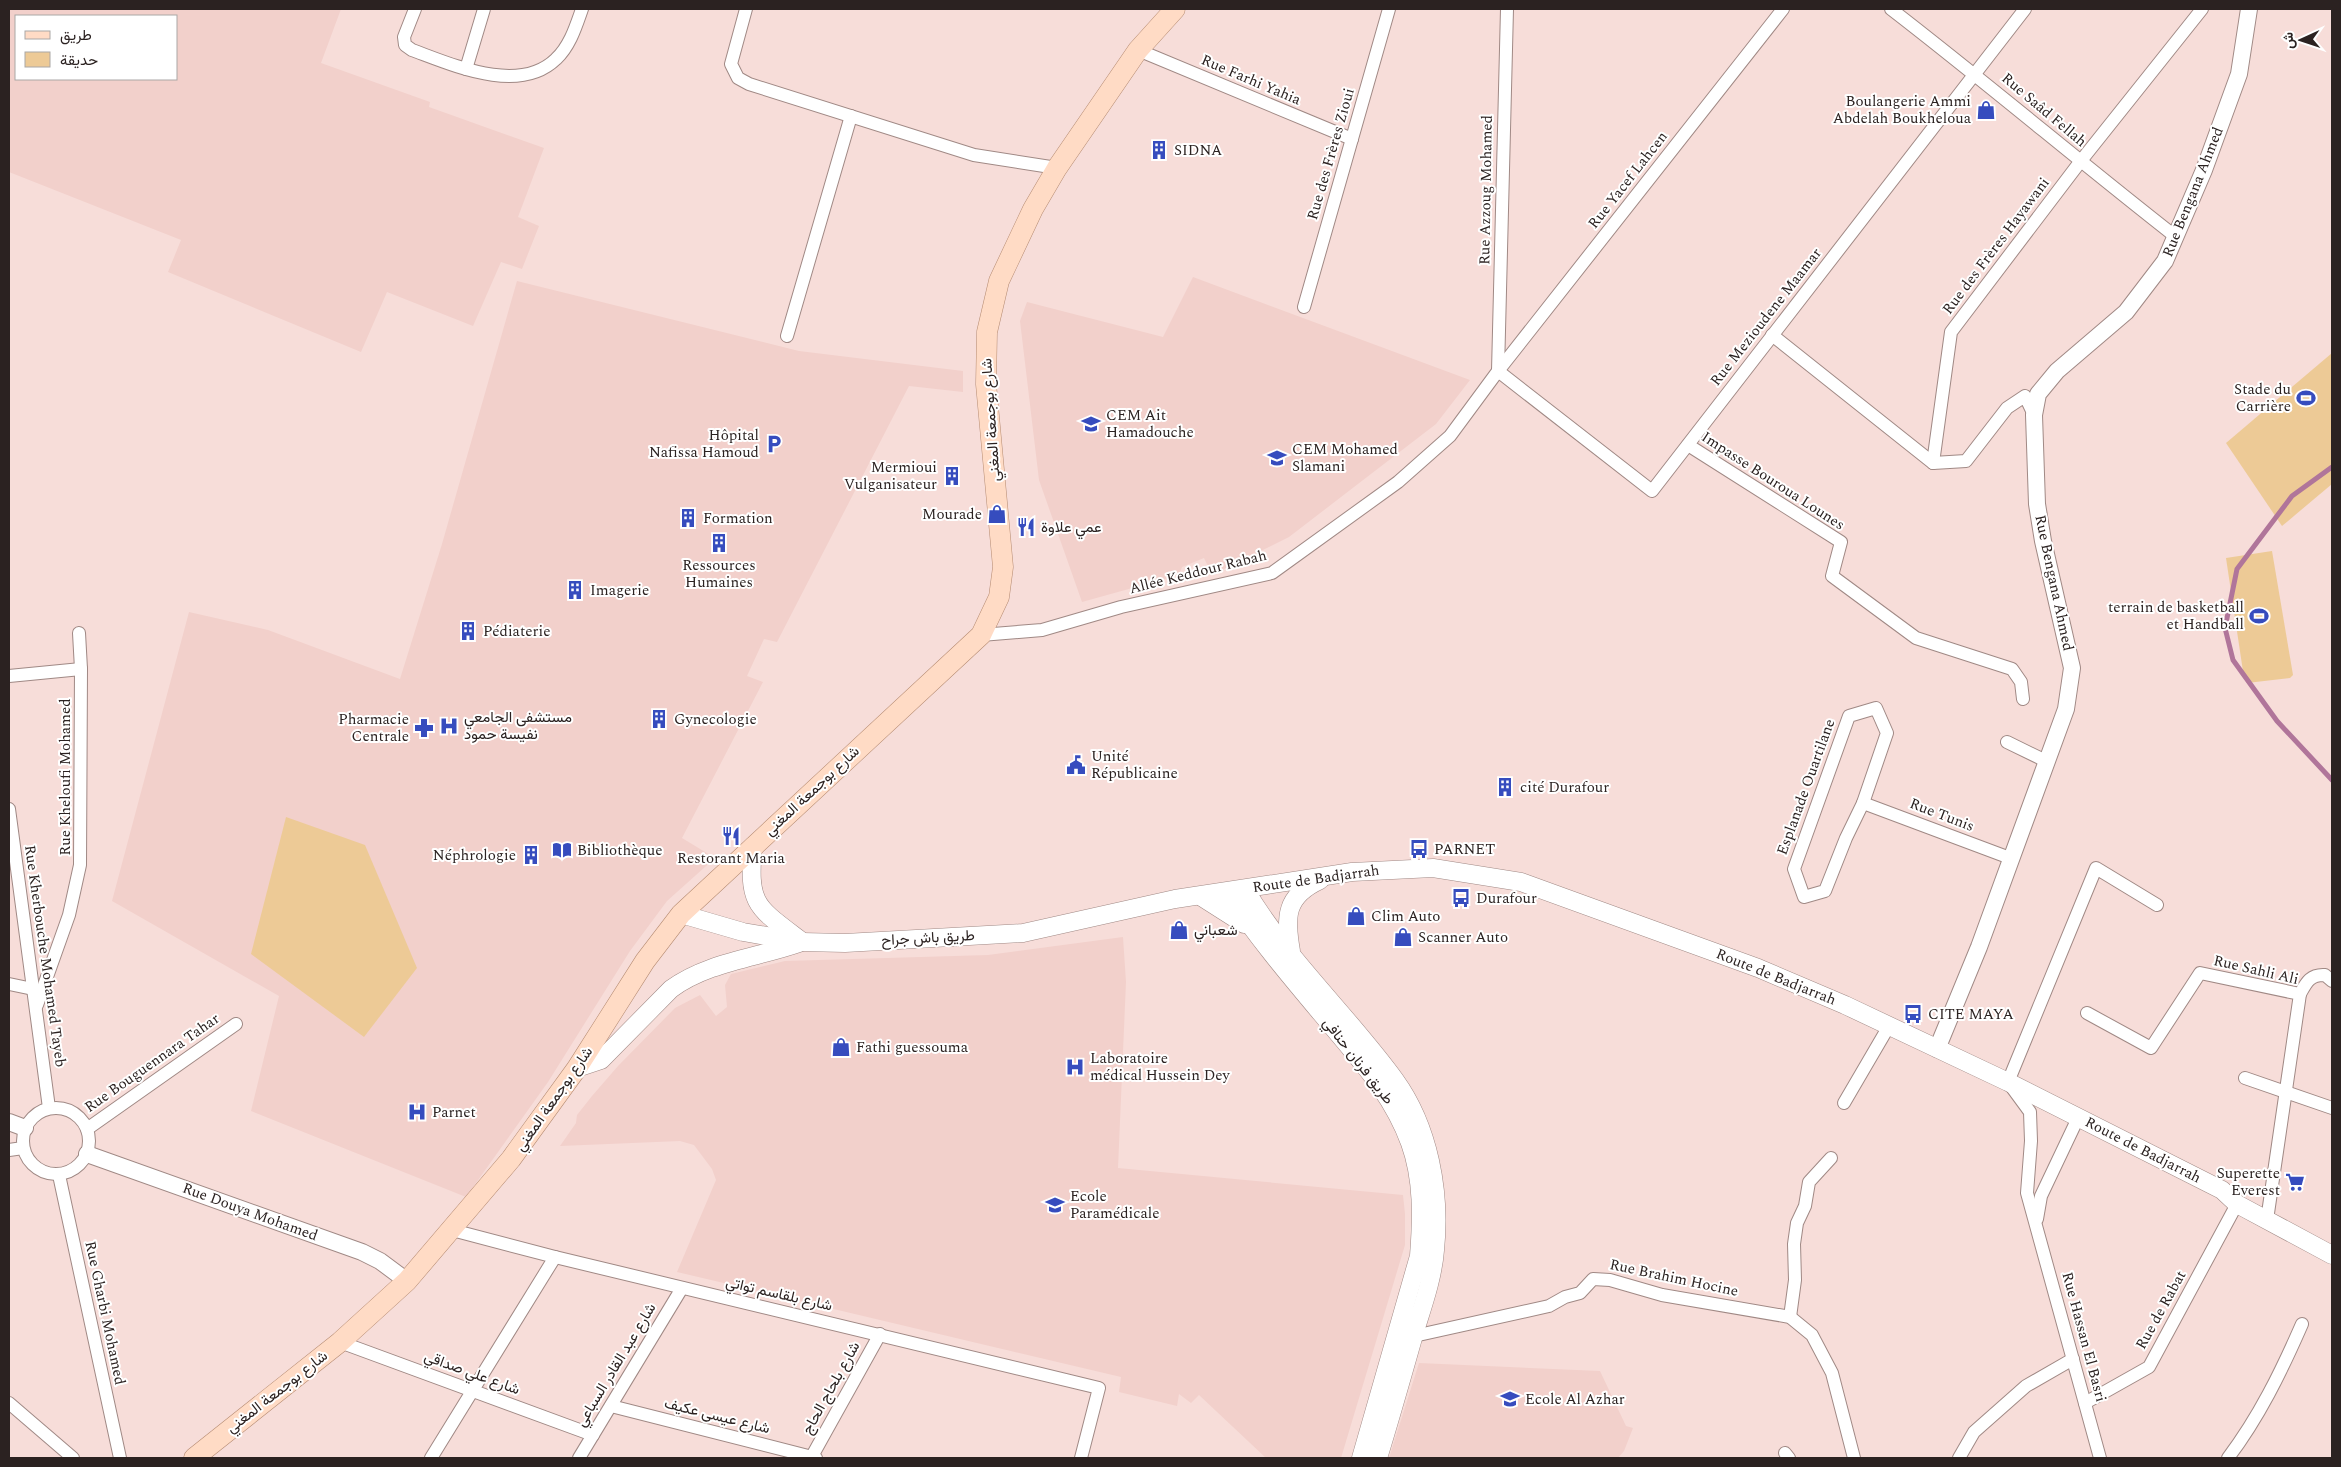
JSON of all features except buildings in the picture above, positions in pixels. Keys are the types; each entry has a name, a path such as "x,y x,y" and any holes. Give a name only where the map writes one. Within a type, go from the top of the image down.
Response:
{"main road":[{"name":"شارع بوجمعة المغني","path":"202,1456 340,1342 406,1281 452,1230 511,1159 578,1068 645,961 681,914 981,635 999,598 1002,567 986,384 987,332 999,281 1033,209 1057,168 1138,50 1175,9"},
{"path":"753,846 751,887 755,899 762,910 802,942"},
{"name":"Route de Badjarrah","path":"1175,899 1335,874 1433,868 1521,882 1758,968 1889,1026 2008,1082 2222,1190 2237,1204 2332,1255"},
{"path":"1292,954 1286,925 1292,901 1307,886 1335,874"},
{"name":"طريق فرنان حنافي","path":"1245,889 1258,911 1396,1081 1414,1114 1425,1141 1435,1190 1435,1251 1414,1336 1378,1458"},
{"name":"طريق فرنان حنافي","path":"1227,892 1252,930 1378,1082 1397,1113 1410,1144 1418,1176 1421,1228 1419,1256 1361,1458"},
{"path":"1200,896 1252,930"},
{"name":"طريق باش جراح","path":"681,914 743,932 802,942 845,943 1022,933 1175,899"},
{"path":"578,1068 601,1060 671,989 683,980 710,967 763,955 802,942"}],"street":[{"path":"415,9 404,37 405,45 412,50 466,69 513,77 534,74 556,59 571,40 582,9"},
{"path":"466,69 484,9"},
{"path":"746,9 732,54 731,64 738,78 749,84 974,155 1057,168"},
{"name":"Rue des Frères Zioui","path":"1304,307 1389,9"},
{"name":"Rue Azzoug Mohamed","path":"1498,371 1507,9"},
{"name":"Rue Yacef Lahcen","path":"1498,371 1783,9"},
{"name":"Rue Saâd Fellah","path":"1891,9 1975,74 2080,162 2176,237"},
{"name":"Rue Mezioudene Maamar","path":"1498,371 1652,491 2025,9"},
{"name":"Rue des Frères Hayawani","path":"1933,463 1951,332 2080,162 2202,9"},
{"name":"Rue Bengana Ahmed","path":"1937,1049 1979,947 2066,709 2072,668 2041,531 2037,504 2034,415 2038,394 2057,371 2126,312 2165,261 2204,170 2239,74 2249,9"},
{"name":"Rue Farhi Yahia","path":"1138,50 1352,139"},
{"path":"787,336 851,116"},
{"path":"1772,335 1933,463 1966,461 2007,408 2025,396 2034,415"},
{"name":"Allée Keddour Rabah","path":"981,635 1042,630 1121,607 1272,573 1398,482 1450,436 1498,371"},
{"name":"Impasse Bouroua Lounes","path":"1688,445 1841,542 1832,576 1916,638 2012,668 2021,682 2023,699"},
{"name":"Rue Kheloufi Mohamed","path":"37,1005 69,915 80,864 81,668 79,633"},
{"path":"9,676 81,668"},
{"name":"Esplanade Ouartilane","path":"1876,708 1887,733 1863,802 1825,891 1804,897 1794,869 1849,716 1876,708"},
{"path":"2007,742 2048,762"},
{"name":"Rue Tunis","path":"1863,802 2010,858"},
{"name":"Rue Kherbouche Mohamed Tayeb","path":"9,809 33,989 37,1005 49,1108"},
{"path":"2008,1082 2096,868 2157,905"},
{"name":"Rue Sahli Ali","path":"2087,1013 2151,1048 2200,973 2300,994 2267,1220"},
{"path":"2300,994 2307,981 2318,975 2325,975 2332,981"},
{"path":"9,984 33,989"},
{"name":"Rue Bouguennara Tahar","path":"87,1129 236,1024"},
{"path":"1844,1104 1889,1026"},
{"path":"2245,1078 2285,1090 2332,1108"},
{"name":"Rue Hassan El Basri","path":"2008,1082 2030,1112 2031,1141 2027,1193 2100,1458"},
{"path":"49,1108 61,1108 72,1112 81,1119 87,1129 90,1142 87,1154 78,1167 59,1175 37,1170 27,1159 23,1148 25,1128 30,1120 39,1112 49,1108"},
{"name":"Rue Hassan El Basri","path":"2037,1224 2041,1196 2078,1118"},
{"path":"9,1122 25,1128"},
{"path":"9,1150 23,1148"},
{"name":"Rue Douya Mohamed","path":"87,1154 362,1252 380,1261 406,1281"},
{"path":"1831,1158 1809,1182 1805,1206 1797,1224 1794,1244 1795,1280 1790,1317 1812,1335 1832,1373 1854,1458"},
{"name":"Rue Gharbi Mohamed","path":"59,1175 120,1458"},
{"name":"Rue de Rabat","path":"2085,1403 2149,1367 2237,1204"},
{"name":"شارع بلقاسم تواتي","path":"452,1230 555,1257 1099,1388 1081,1458"},
{"path":"431,1458 555,1257"},
{"name":"Rue Brahim Hocine","path":"1414,1336 1549,1306 1565,1297 1580,1293 1593,1279 1610,1280 1662,1295 1790,1317"},
{"name":"شارع عبد القادر السباعي","path":"579,1458 682,1288"},
{"path":"2228,1458 2248,1431 2274,1386 2302,1324"},
{"name":"شارع بلحاج الحاج","path":"812,1458 880,1334"},
{"name":"شارع علي صداقي","path":"340,1342 593,1435"},
{"path":"1959,1458 1974,1432 2026,1386 2073,1359"},
{"path":"9,1403 73,1458"},
{"name":"شارع عيسى عكيف","path":"611,1406 812,1458"}],"shaded area":[{"path":"9,9 341,9 321,63 430,102 429,107 544,148 518,217 539,226 522,269 501,262 473,326 387,292 361,352 168,272 181,240 9,172"},
{"name":"CEM Mohamed Slamani","path":"1193,277 1470,380 1436,424 1289,537 1212,575 1204,558 1182,567 1179,575 1082,602 1039,480 1020,321 1027,302 1163,337"},
{"name":"مستشفى الجامعي نفيسة حمود","path":"517,281 799,351 963,371 963,392 909,386 777,642 764,639 747,676 763,682 682,838 715,858 667,901 630,951 548,1082 466,1197 251,1111 279,996 112,901 189,612 268,630 400,679 442,544"},
{"name":"Ecole Paramédicale","path":"1123,937 1126,982 1118,1168 1403,1195 1405,1245 1341,1458 1266,1458 1199,1395 1191,1403 1179,1394 1177,1406 1119,1392 1121,1377 677,1272 716,1180 712,1169 694,1145 680,1141 560,1146 576,1123 577,1115 592,1096 618,1066 675,1008 700,995 716,1016 727,1007 725,985 731,974 785,961 988,955"},
{"name":"Ecole Al Azhar","path":"1419,1363 1600,1371 1626,1426 1633,1428 1624,1451 1618,1458 1389,1458"}],"green space":[{"name":"Stade du Carrière","path":"2332,353 2332,484 2282,526 2226,443"},
{"name":"terrain de basketball et Handball","path":"2272,551 2293,675 2290,678 2247,683 2244,678 2226,558"},
{"path":"286,817 365,845 417,968 364,1037 251,954"}],"waterway":[{"path":"2332,467 2292,496 2237,569 2225,628 2233,660 2277,721 2332,780"}],"place":[{"name":"Boulangerie Ammi Abdelah Boukheloua","path":"1986,110"},
{"name":"SIDNA","path":"1159,150"},
{"name":"Stade du Carrière","path":"2306,398"},
{"name":"CEM Ait Hamadouche","path":"1091,424"},
{"name":"Hôpital Nafissa Hamoud","path":"774,444"},
{"name":"CEM Mohamed Slamani","path":"1277,458"},
{"name":"Mermioui Vulganisateur","path":"952,476"},
{"name":"Mourade","path":"997,514"},
{"name":"Formation","path":"688,518"},
{"name":"عمي علاوة","path":"1026,527"},
{"name":"Ressources Humaines","path":"719,543"},
{"name":"Imagerie","path":"575,590"},
{"name":"terrain de basketball et Handball","path":"2259,616"},
{"name":"Pédiaterie","path":"468,631"},
{"name":"Gynecologie","path":"659,719"},
{"name":"مستشفى الجامعي نفيسة حمود","path":"449,726"},
{"name":"Pharmacie Centrale","path":"424,728"},
{"name":"Unité Républicaine","path":"1076,765"},
{"name":"cité Durafour","path":"1505,787"},
{"name":"Restorant Maria","path":"731,836"},
{"name":"PARNET","path":"1419,849"},
{"name":"Bibliothèque","path":"562,850"},
{"name":"Néphrologie","path":"531,855"},
{"name":"Durafour","path":"1461,898"},
{"name":"Clim Auto","path":"1356,916"},
{"name":"شعباني","path":"1179,930"},
{"name":"Scanner Auto","path":"1403,937"},
{"name":"CITE MAYA","path":"1913,1014"},
{"name":"Fathi guessouma","path":"841,1047"},
{"name":"Laboratoire médical Hussein Dey","path":"1075,1067"},
{"name":"Parnet","path":"417,1112"},
{"name":"Superette Everest","path":"2295,1182"},
{"name":"Ecole Paramédicale","path":"1055,1205"},
{"name":"Ecole Al Azhar","path":"1510,1399"}]}
